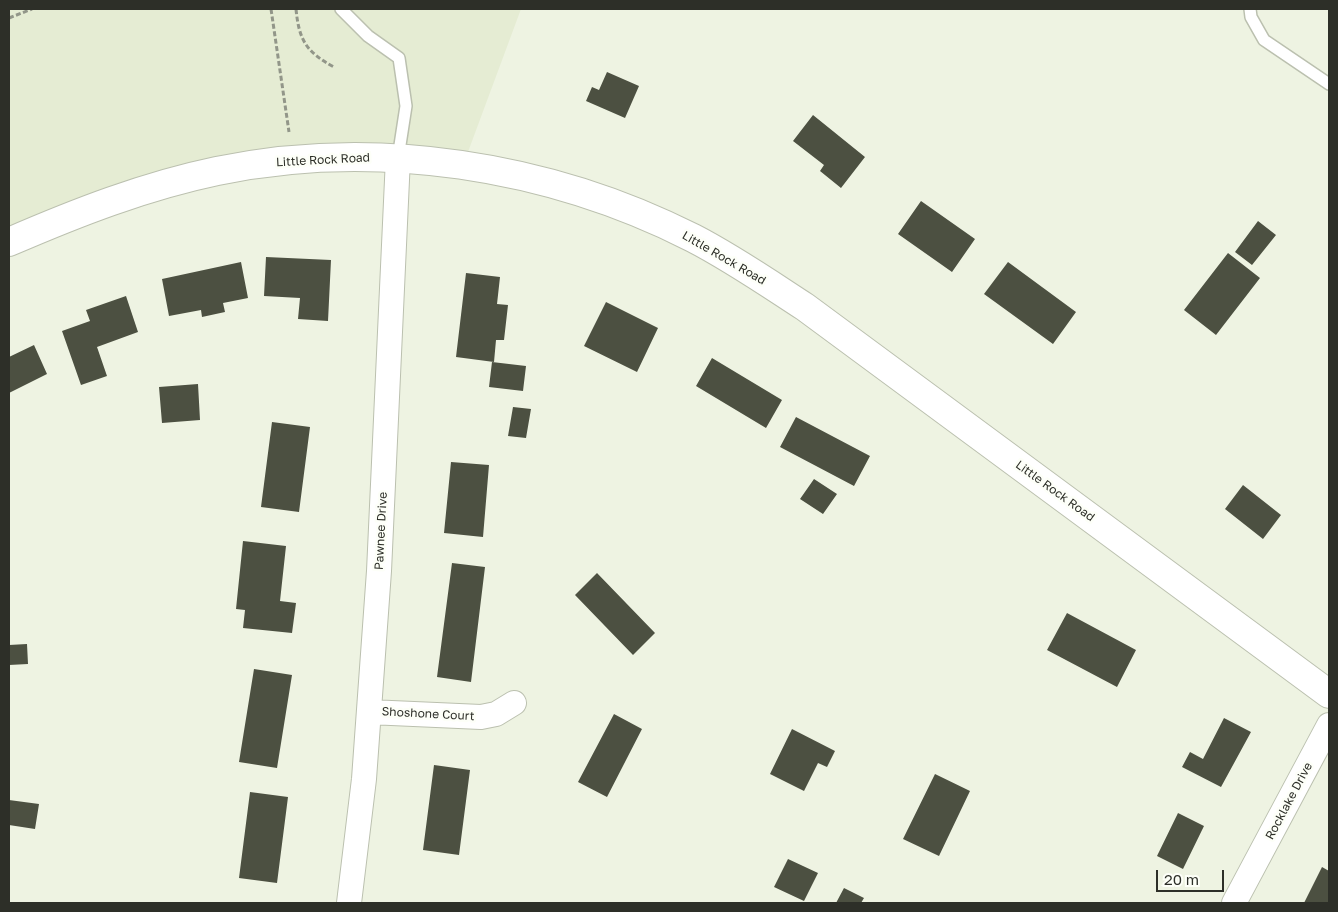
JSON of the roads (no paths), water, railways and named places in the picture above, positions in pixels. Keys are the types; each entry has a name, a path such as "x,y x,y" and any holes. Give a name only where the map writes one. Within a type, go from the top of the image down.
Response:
{"main road":[{"name":"Little Rock Road","path":"9,242 122,197 148,189 217,172 276,162 339,157 398,158 467,166 532,179 584,193 641,214 694,238 742,265 805,307 1329,694"}],"street":[{"name":"Pawnee Drive","path":"349,903 364,779 379,571 398,158"},
{"name":"Shoshone Court","path":"369,712 481,717 496,714 514,704"},
{"name":"Rocklake Drive","path":"1234,903 1329,725"}],"lane":[{"path":"341,9 368,36 400,58 406,106 398,158"},
{"path":"1250,9 1251,17 1264,40 1329,84"}]}
